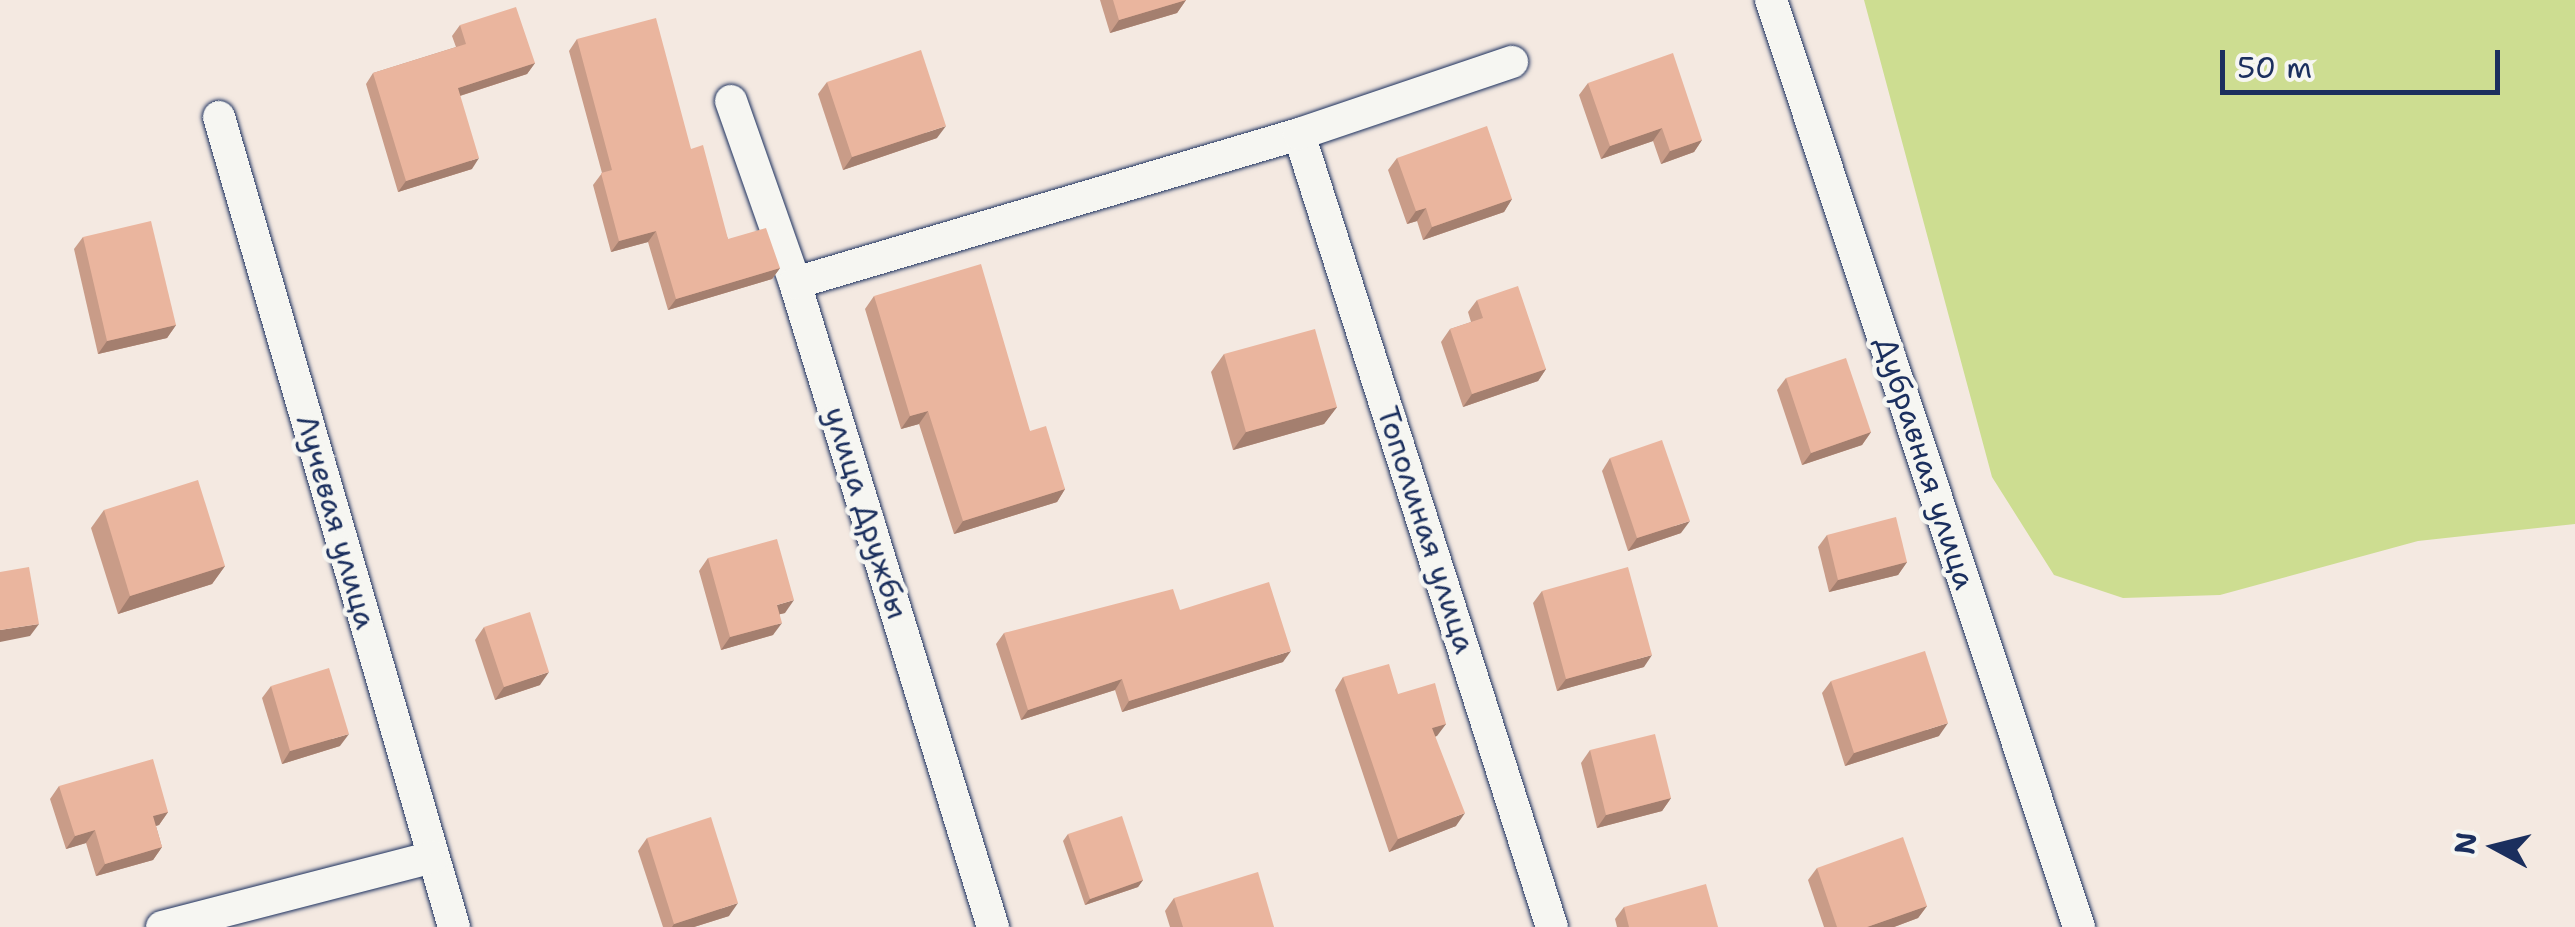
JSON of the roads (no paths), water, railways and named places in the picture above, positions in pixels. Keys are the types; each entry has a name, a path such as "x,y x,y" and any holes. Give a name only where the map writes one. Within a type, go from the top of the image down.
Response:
{"street":[{"name":"Дубравная улица","path":"1770,0 2079,927"},
{"path":"795,283 1299,134 1512,62"},
{"name":"улица Дружбы","path":"731,102 795,283 993,927"},
{"name":"Лучевая улица","path":"218,116 454,927"},
{"name":"Тополиная улица","path":"1299,134 1552,927"},
{"path":"162,927 433,858"}]}
